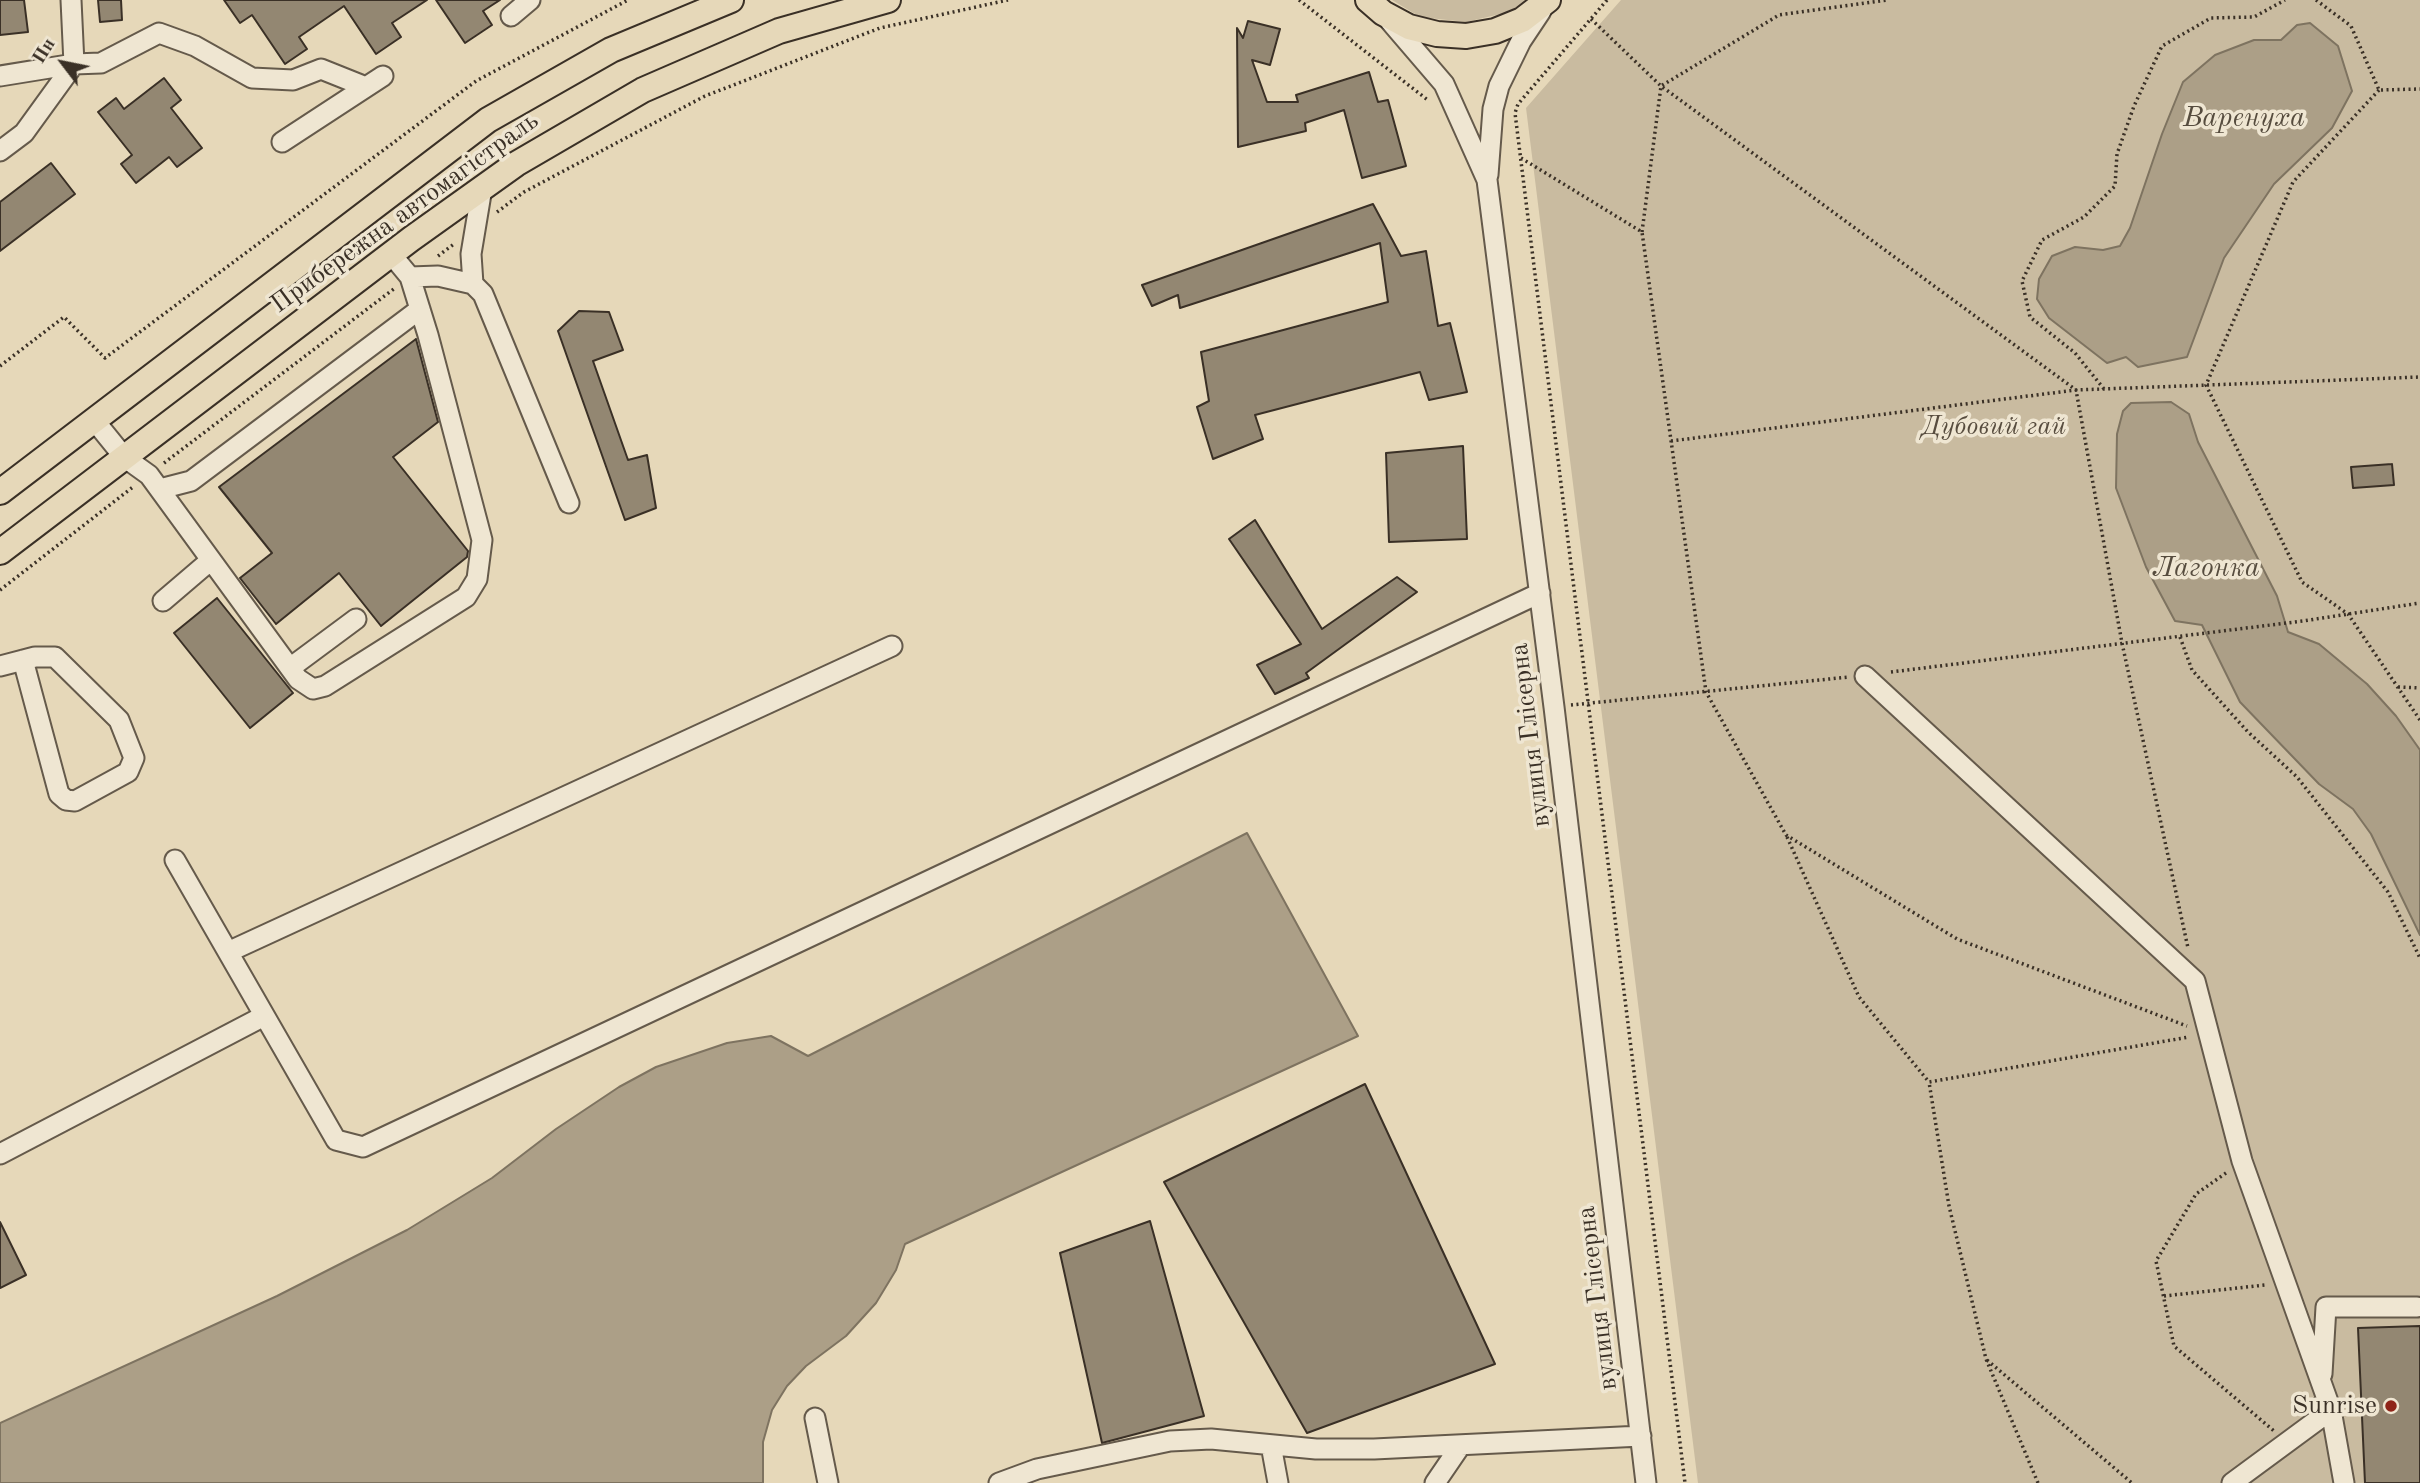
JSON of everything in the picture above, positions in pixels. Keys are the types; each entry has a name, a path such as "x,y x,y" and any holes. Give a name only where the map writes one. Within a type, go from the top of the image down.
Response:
{"main road":[{"name":"Прибережна автомагістраль","path":"0,492 488,120 611,50 732,0"},
{"name":"Прибережна автомагістраль","path":"0,552 391,254 516,164 643,90 779,31 888,0"},
{"path":"1375,6 1418,29 1466,36 1495,31 1522,20 1547,1"}],"street":[{"path":"0,151 24,133 74,64 71,0"},
{"path":"511,16 530,0"},
{"path":"1488,180 1493,109 1499,86 1521,41 1547,1"},
{"name":"вулиця Глісерна","path":"1375,6 1444,84 1488,180 1646,1483"},
{"path":"0,76 74,64 101,63 159,33 195,46 252,78 293,80 321,69 366,87"},
{"path":"282,142 383,76"},
{"path":"482,188 471,254 473,284 490,304 569,503"},
{"path":"94,419 124,457 149,475 160,489 298,679 313,690 326,686 466,597 477,579 482,540 410,277 391,254"},
{"path":"410,277 438,276 473,284"},
{"path":"160,489 191,481 420,309"},
{"path":"163,601 211,560"},
{"path":"175,860 336,1140 363,1147 1540,593"},
{"path":"290,668 356,619"},
{"path":"228,952 892,646"},
{"path":"0,666 23,660 55,657 118,720 134,758 128,772 75,801 66,800 59,794 23,660"},
{"path":"1866,676 2195,981 2242,1161 2331,1410 2344,1483"},
{"path":"0,1154 264,1016"},
{"path":"2331,1410 2320,1407 2326,1307 2417,1307"},
{"path":"2232,1483 2331,1410"},
{"path":"815,1418 828,1483"},
{"path":"999,1483 1039,1476 1170,1441 1211,1439 1316,1449 1641,1436"},
{"path":"1435,1483 1461,1444"},
{"path":"1272,1445 1278,1483"}],"path":[{"path":"0,366 64,317 105,358 476,81 628,0"},
{"path":"1299,0 1439,109"},
{"path":"1607,0 1518,104 1515,113 1685,1483"},
{"path":"1661,86 1779,15 1887,0"},
{"path":"2104,389 2075,354 2030,317 2022,281 2042,240 2084,217 2115,186 2117,154 2133,106 2162,46 2211,18 2254,17 2285,0"},
{"path":"2316,0 2351,26 2379,90"},
{"path":"1591,19 1661,86 2076,390 2122,643 2195,981"},
{"path":"1661,86 1642,232 1706,692 1786,835 1859,997 1928,1082 1950,1206 1986,1359 2038,1483"},
{"path":"2420,89 2379,90 2293,182 2206,385 2302,582 2348,614 2420,720"},
{"path":"1521,158 1642,232"},
{"path":"1671,441 2076,390 2420,377"},
{"path":"2420,603 2179,637 2192,670 2248,732 2297,777 2388,892 2420,958"},
{"path":"2398,687 2420,688"},
{"path":"1786,835 1957,939 2208,1034"},
{"path":"1928,1082 2208,1034"},
{"path":"2242,1161 2196,1194 2157,1261 2174,1346 2286,1441"},
{"path":"2164,1296 2285,1283"},
{"path":"1986,1359 2132,1483"}],"green space":[{"path":"1392,0 1525,0 1509,12 1466,22 1420,17"},
{"name":"Дубовий гай","path":"1621,0 2420,0 2420,1483 1698,1483 1526,108"}],"water":[{"name":"Варенуха","path":"2310,23 2338,46 2352,91 2332,128 2274,184 2224,258 2187,357 2138,367 2126,357 2107,363 2049,318 2037,299 2039,279 2052,256 2075,247 2103,250 2120,246 2130,228 2183,82 2215,55 2254,40 2281,40 2297,25"},
{"name":"Лагонка","path":"2171,402 2189,414 2198,442 2277,596 2288,632 2319,644 2367,684 2396,716 2420,750 2420,935 2371,834 2353,809 2319,784 2240,702 2202,625 2175,621 2146,567 2116,488 2117,434 2123,411 2131,403"},
{"path":"1247,833 1358,1036 905,1244 896,1270 876,1303 846,1336 806,1366 787,1386 772,1410 763,1442 763,1483 0,1483 0,1423 277,1296 407,1230 492,1178 556,1129 619,1087 656,1067 727,1043 771,1036 808,1056"}],"building":[{"path":"0,0 24,0 28,32 0,35"},
{"path":"98,0 121,0 122,20 100,22"},
{"path":"224,0 427,0 392,23 401,37 376,54 344,6 299,37 307,49 285,64 252,15 240,23"},
{"path":"436,0 500,0 483,11 492,25 465,43"},
{"path":"1248,21 1280,29 1270,65 1252,60 1267,102 1298,102 1296,95 1369,72 1378,102 1388,100 1406,166 1362,178 1344,110 1305,123 1306,131 1238,147 1237,28 1243,38"},
{"path":"164,78 181,100 171,108 202,148 177,167 169,157 136,183 121,164 132,155 98,112 116,98 124,109"},
{"path":"51,163 75,194 0,251 0,202"},
{"path":"1373,204 1401,256 1426,251 1438,326 1450,323 1467,392 1429,400 1420,372 1255,415 1263,439 1213,459 1197,407 1209,401 1201,352 1388,302 1380,243 1180,308 1178,295 1152,306 1142,285"},
{"path":"579,311 609,312 623,350 593,361 628,460 647,455 656,508 625,520 558,331"},
{"path":"416,339 438,422 393,457 468,551 467,557 381,626 339,573 276,624 240,578 272,553 219,487"},
{"path":"1463,446 1467,539 1389,542 1386,453"},
{"path":"2392,464 2394,485 2353,488 2351,467"},
{"path":"1255,520 1322,629 1397,577 1417,592 1306,673 1309,678 1275,694 1257,665 1301,644 1229,539"},
{"path":"217,598 293,693 250,728 174,633"},
{"path":"1365,1084 1495,1364 1307,1433 1164,1182"},
{"path":"1150,1221 1204,1416 1102,1443 1060,1253"},
{"path":"0,1222 26,1275 0,1288"},
{"name":"Sunrise","path":"2420,1326 2420,1483 2365,1483 2358,1328"}],"place":[{"name":"Sunrise","path":"2391,1406"}]}
